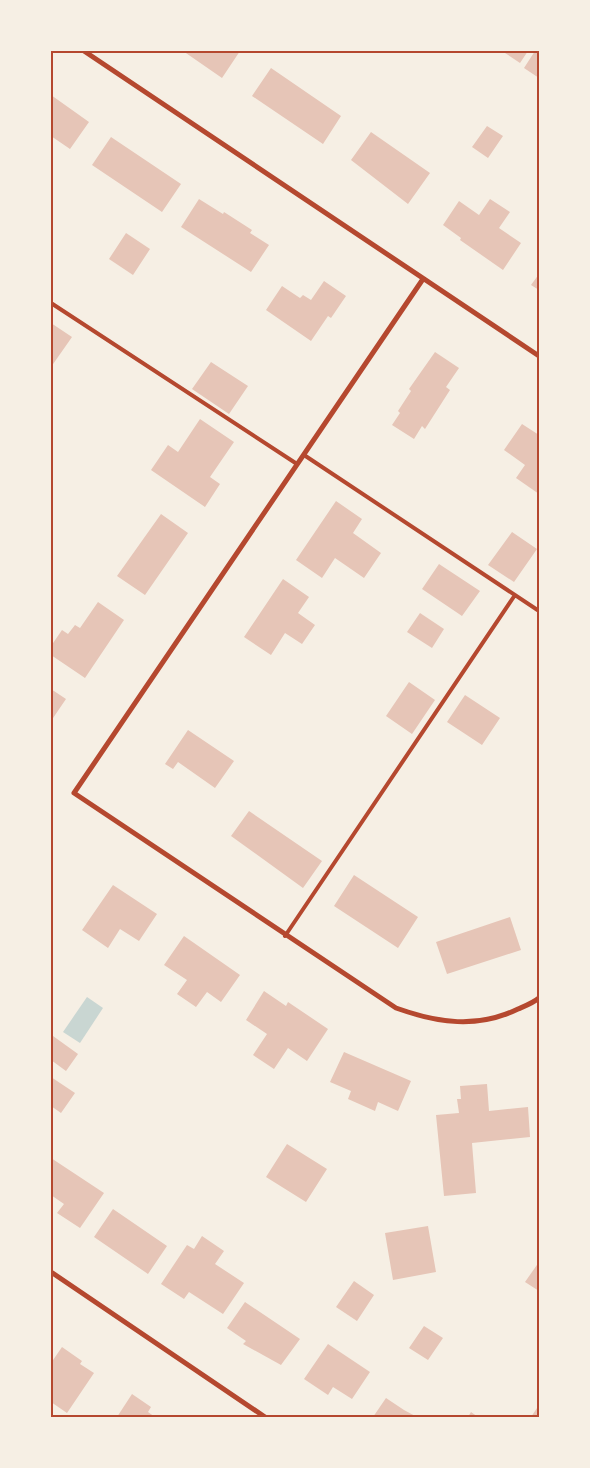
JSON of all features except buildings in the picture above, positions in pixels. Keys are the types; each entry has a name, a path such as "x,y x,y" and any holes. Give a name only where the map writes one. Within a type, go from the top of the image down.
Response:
{"street":[{"path":"84,51 539,356"},
{"path":"423,279 74,793 285,936 396,1008 424,1018 451,1023 482,1022 509,1014 539,998"},
{"path":"51,1272 265,1417"}],"lane":[{"path":"51,303 297,464"},
{"path":"304,455 539,611"},
{"path":"285,936 515,595"}],"shaded area":[{"path":"87,997 103,1008 80,1043 63,1032"}]}
